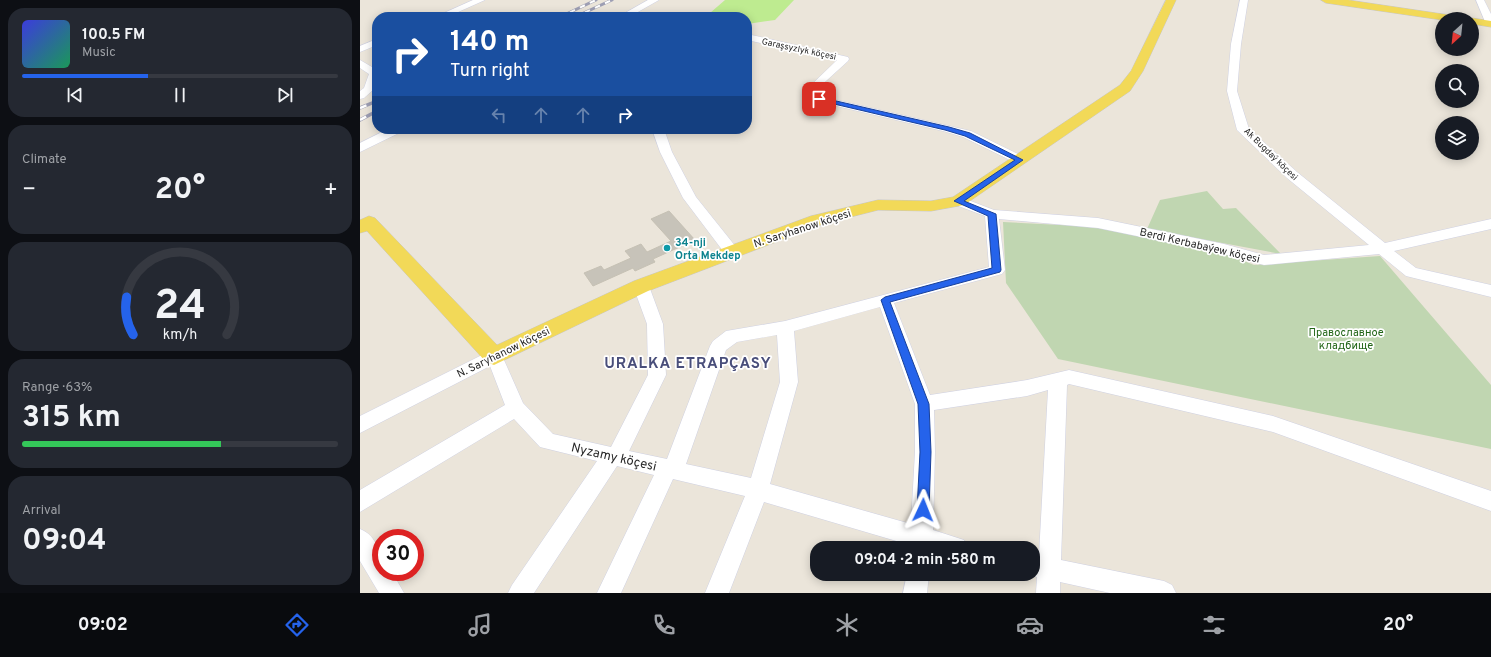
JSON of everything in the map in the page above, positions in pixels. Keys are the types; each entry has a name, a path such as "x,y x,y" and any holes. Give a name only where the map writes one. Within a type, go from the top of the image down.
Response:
{"main road":[{"name":"N. Saryhanow köçesi","path":"494,356 641,286 817,220 878,205 931,206 958,201 1125,88 1137,71 1171,0"},
{"path":"1326,0 1435,16"},
{"path":"1479,22 1491,24"},
{"name":"Nyzamy köçesi","path":"364,224 494,356"}],"street":[{"path":"451,12 481,0"},
{"path":"632,12 655,0"},
{"name":"Ak Bugdaý köçesi","path":"1244,0 1236,44 1232,91 1243,130 1292,175 1380,249 1410,272 1491,291"},
{"path":"1480,0 1491,24"},
{"name":"Garaşsyzlyk köçesi","path":"752,38 844,59 810,91 812,95 819,99 967,134 1020,160"},
{"path":"360,49 372,44"},
{"path":"360,63 372,72"},
{"path":"364,92 372,77"},
{"path":"360,148 387,134"},
{"path":"660,134 666,152 690,198 731,251"},
{"name":"Berdi Kerbabaýew köçesi","path":"958,201 992,214 1098,223 1224,249 1264,260 1380,249 1491,224"},
{"path":"609,593 671,469 718,346 732,336 785,327 997,270 992,214"},
{"path":"520,593 614,456 657,375 655,324 641,286"},
{"path":"885,300 924,404 925,452 922,541"},
{"path":"717,593 758,490 789,382 785,327"},
{"name":"Nyzamy köçesi","path":"494,356 516,408 547,441 758,490 916,541"},
{"name":"N. Saryhanow köçesi","path":"360,425 494,356"},
{"path":"924,404 1027,388 1069,377 1273,424 1424,476 1491,501"},
{"path":"1048,593 1041,567 1058,379"},
{"path":"360,502 516,408"},
{"path":"360,540 392,593"},
{"path":"1041,567 1164,593"},
{"path":"915,593 917,581"}],"green space":[{"path":"725,0 794,0 775,20 752,23 752,12 711,12"},
{"path":"1207,191 1223,209 1236,208 1281,254 1147,229 1160,200"},
{"name":"Православное кладбище","path":"1003,222 1101,227 1222,252 1254,265 1380,256 1491,385 1491,449 1058,359 1006,283"}],"building":[{"name":"34-nji Orta Mekdep","path":"669,211 695,240 653,259 655,262 635,271 633,268 593,286 584,273 601,266 604,270 631,258 625,251 641,244 647,252 671,241 651,219"}],"railway":[{"path":"571,12 596,0"},
{"path":"586,12 612,0"},
{"path":"360,108 372,103"},
{"path":"360,120 372,114"}],"place":[{"name":"34-nji Orta Mekdep","path":"667,248"}],"district":[{"name":"URALKA ETRAPÇASY","path":"688,363"}],"route":[{"path":"819,99 967,134 1020,160 958,201 992,214 997,270 885,300 924,404 925,452 923,510"}]}
